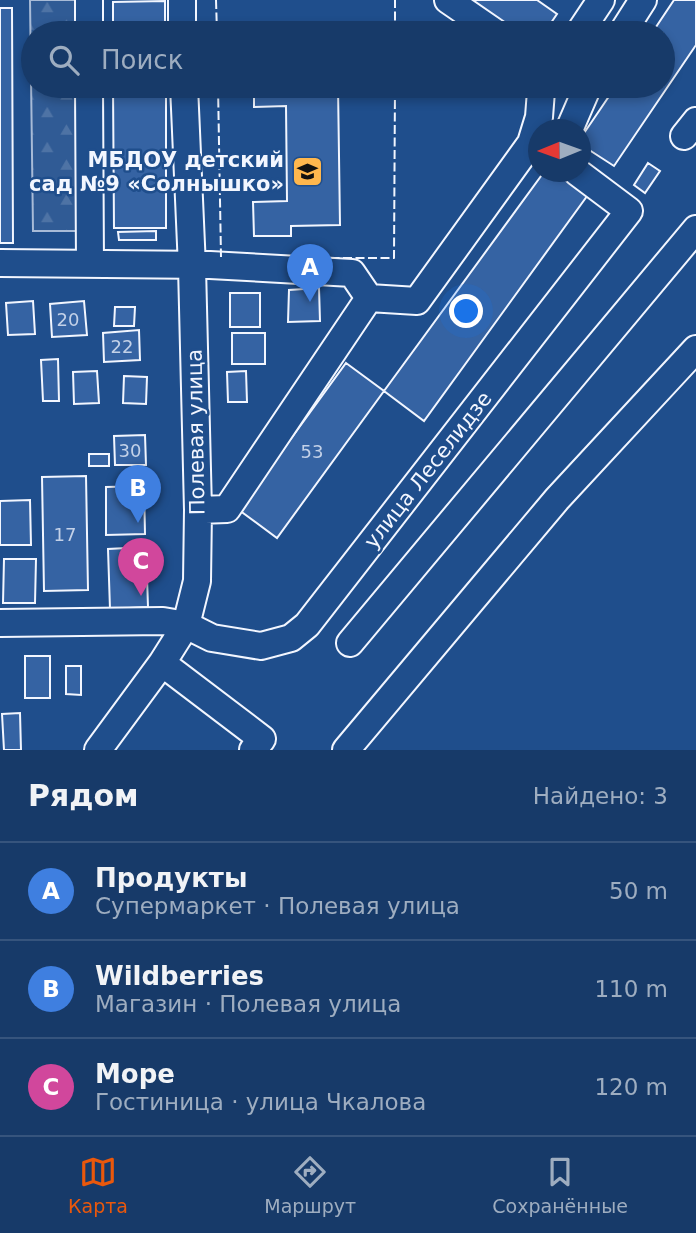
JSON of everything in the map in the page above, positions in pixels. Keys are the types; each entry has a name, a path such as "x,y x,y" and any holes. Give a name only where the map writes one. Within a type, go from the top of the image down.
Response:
{"street":[{"path":"89,0 89,21"},
{"path":"181,0 182,21"},
{"path":"448,0 479,21"},
{"path":"587,21 601,0"},
{"path":"630,21 643,0"},
{"path":"89,98 90,264"},
{"name":"Полевая улица","path":"98,750 162,663 186,625 197,581 198,510 192,267 185,98"},
{"path":"539,119 540,98"},
{"path":"572,119 579,98"},
{"path":"369,298 417,301 528,153"},
{"name":"улица Леселидзе","path":"0,623 163,621 186,625 212,638 261,646 291,638 307,625 629,211 590,182"},
{"path":"350,643 696,229"},
{"path":"0,263 192,267 210,265 352,273 369,298"},
{"path":"198,510 227,509 369,298"},
{"path":"346,750 557,499 696,349"},
{"path":"162,663 262,739 253,750"}],"green space":[{"path":"30,0 82,0 82,21 30,21"},
{"path":"31,98 82,98 84,231 33,231"}],"building":[{"path":"465,0 537,0 557,14 552,21 495,21"},
{"path":"674,0 696,0 696,45 675,76 675,21 660,21"},
{"path":"165,1 165,21 113,21 113,2"},
{"path":"0,8 12,8 13,243 0,243"},
{"path":"113,98 166,98 166,228 114,228"},
{"name":"МБДОУ детский сад №9 «Солнышко»","path":"254,98 338,98 340,225 291,226 291,236 254,236 253,202 287,201 286,106 254,107"},
{"path":"608,98 660,98 614,166 591,151 591,123"},
{"path":"648,163 660,171 645,193 634,185"},
{"path":"537,182 576,182 590,192 424,421 384,391"},
{"path":"156,231 156,240 119,240 118,232"},
{"path":"319,288 320,321 288,322 289,290"},
{"path":"230,293 260,293 260,327 230,327"},
{"path":"33,301 35,334 8,335 6,303"},
{"path":"84,301 87,335 52,337 50,304"},
{"path":"115,307 135,307 134,326 114,326"},
{"path":"139,330 140,360 104,362 103,333"},
{"path":"232,333 265,333 265,364 232,364"},
{"path":"58,359 59,401 43,401 41,360"},
{"path":"346,363 384,391 277,538 239,510"},
{"path":"97,371 99,403 74,404 73,372"},
{"path":"246,371 247,402 228,402 227,372"},
{"path":"124,376 147,377 146,404 123,403"},
{"path":"145,435 146,465 115,465 114,436"},
{"path":"89,454 109,454 109,466 89,466"},
{"path":"86,476 88,590 44,591 42,477"},
{"path":"144,486 145,534 106,535 106,487"},
{"path":"30,500 31,545 0,545 0,501"},
{"path":"146,547 148,607 110,609 108,549"},
{"path":"4,559 36,559 35,603 3,603"},
{"path":"25,656 50,656 50,698 25,698"},
{"path":"66,666 81,666 81,695 66,694"},
{"path":"20,713 21,750 4,750 2,714"}],"fence":[{"path":"216,0 217,21"},
{"path":"395,0 395,21"},
{"path":"218,98 221,257"},
{"path":"318,258 394,258 395,98"}],"place":[{"name":"МБДОУ детский сад №9 «Солнышко»","path":"307,172"},
{"name":"Продукты","path":"310,302"},
{"name":"Wildberries","path":"138,523"},
{"name":"Море","path":"141,596"}]}
